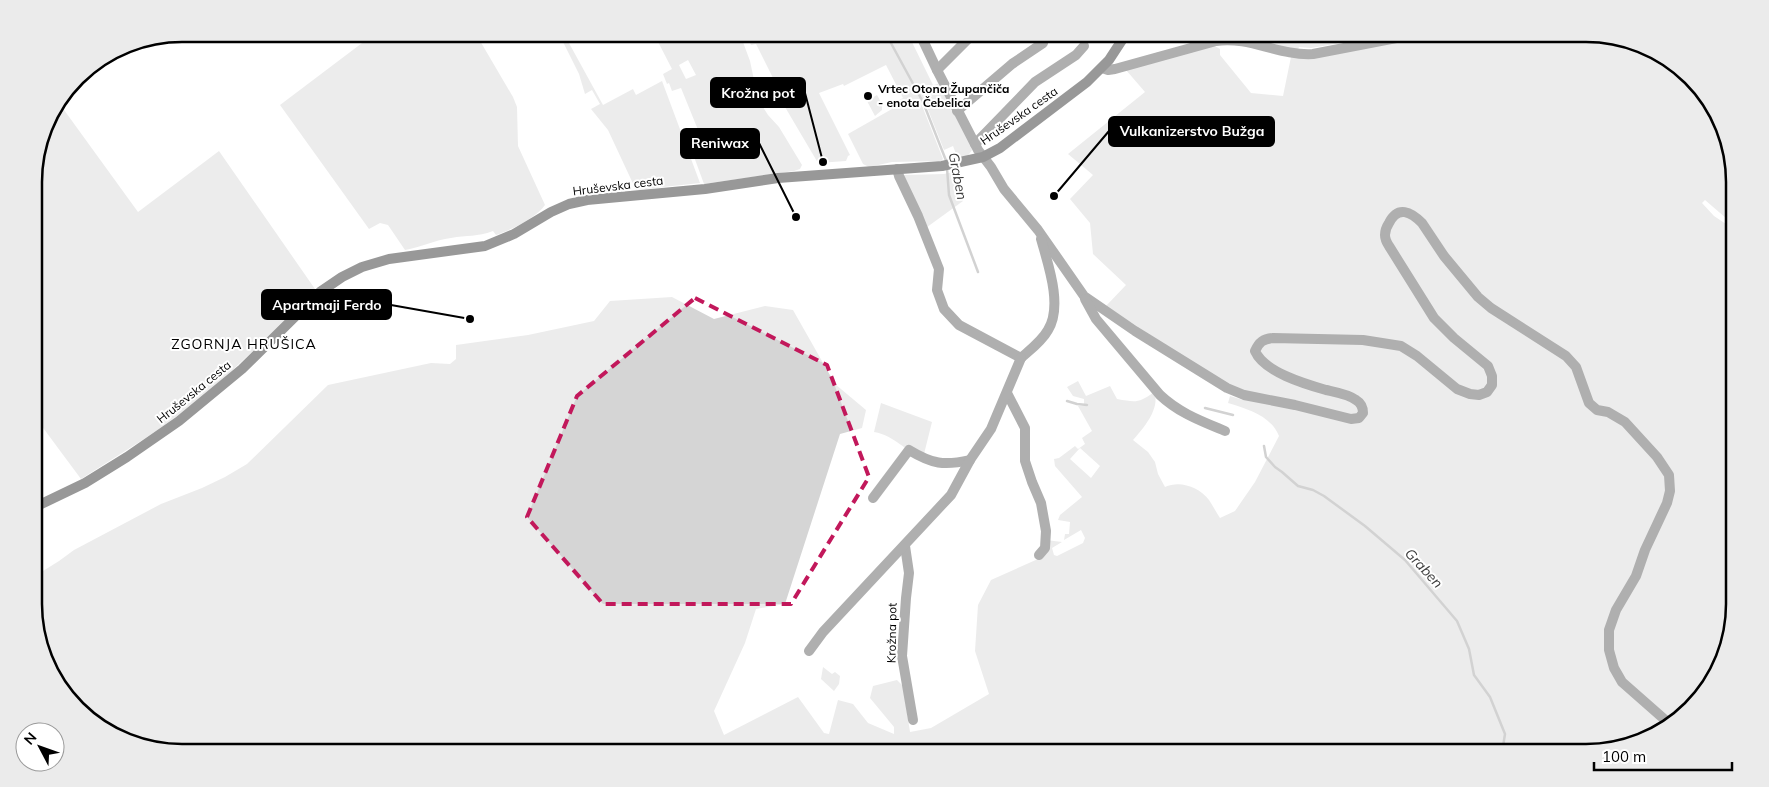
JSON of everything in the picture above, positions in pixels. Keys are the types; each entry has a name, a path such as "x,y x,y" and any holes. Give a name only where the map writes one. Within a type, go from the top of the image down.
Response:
{"street":[{"path":"924,42 957,111 983,157 1004,189 1038,230 1084,296 1096,319 1171,406 1192,417 1225,430"},
{"path":"937,70 965,42"},
{"name":"Hruševska cesta","path":"42,503 85,483 179,421 248,364 320,292 342,277 362,267 407,256 484,246 514,234 551,212 569,204 588,200 698,190 778,178 946,165 983,157 1000,148 1088,82 1102,68 1120,42"},
{"path":"1102,68 1108,70 1115,69 1212,42"},
{"path":"1249,42 1302,55 1375,42"},
{"path":"957,111 1012,64 1043,43"},
{"path":"976,144 1035,82 1076,55 1084,46"},
{"path":"897,169 898,176 918,216 939,269 938,290 944,309 959,325 1020,358"},
{"path":"1084,296 1135,331 1227,388 1244,395 1351,419 1357,419 1363,413 1363,408 1357,400 1305,384 1263,363 1257,357 1255,351 1258,344 1273,338 1363,340 1401,346 1417,356 1457,389 1479,395 1487,392 1492,385 1492,376 1488,366 1454,338 1434,318 1389,246 1385,236 1387,226 1392,217 1405,212 1414,215 1422,223 1444,256 1478,297 1491,308 1566,356 1576,367 1589,403 1597,410 1619,417 1634,431 1665,467 1670,482 1667,503 1645,550 1636,576 1616,610 1609,630 1609,650 1614,668 1622,682 1665,720"},
{"path":"809,651 823,632 951,495 970,460 991,429 1020,358 1034,348 1049,330 1054,313 1052,280 1038,230"},
{"path":"1007,393 1025,428 1025,461 1042,503 1046,531 1045,548 1039,556"},
{"path":"873,498 909,450 925,460 941,464 953,464 970,460"},
{"name":"Krožna pot","path":"905,546 909,573 902,656 913,720"}],"highlighted area":[{"path":"695,298 827,365 869,477 791,604 603,604 527,517 577,396"}],"shaded area":[{"path":"363,42 481,42 517,107 518,146 545,205 523,223 496,235 493,231 445,239 405,250 388,225 380,223 369,229 280,105"},
{"path":"563,42 568,42 603,105 633,89 636,95 662,81 700,183 636,190 608,130 591,109 600,104 592,90 585,94 579,74"},
{"path":"658,42 743,42 750,61 758,99 768,115 779,127 802,165 800,169 704,184 686,135 690,134 696,151 705,147 681,88 672,91 663,74 672,69","holes":["688,60 696,75 686,79 679,65"]},
{"path":"750,42 912,42 933,85 938,84 970,141 972,150 967,157 958,159 953,146 944,150 925,102 921,103 943,159 941,161 892,162 869,167 863,164 848,134 892,109 890,105 903,98 886,65 844,86 843,84 819,93 850,155 846,161 818,163 785,107 786,104 756,44 751,45"},
{"path":"1261,42 1347,42 1311,48 1299,47 1297,52"},
{"path":"1387,42 1586,42 1613,45 1640,53 1656,61 1685,84 1708,113 1722,147 1726,183 1726,218 1705,200 1702,203 1714,216 1726,224 1725,622 1719,649 1708,674 1692,697 1664,721 1631,737 1595,744 174,744 156,742 129,734 97,715 72,690 53,658 44,622 42,572 74,550 161,504 202,488 247,464 328,385 431,363 450,364 456,359 456,345 528,335 594,321 610,301 672,297 714,319 765,306 793,310 835,384 866,410 862,428 840,434 785,604 756,609 745,643 714,711 724,735 798,697 824,733 829,734 838,700 853,704 868,723 894,734 894,727 870,698 873,686 897,680 903,686 910,732 931,728 989,694 975,651 978,605 991,580 1038,559 1046,540 1062,542 1052,548 1054,555 1057,556 1083,543 1085,538 1081,530 1064,540 1065,534 1069,534 1070,522 1058,520 1060,515 1082,497 1055,466 1054,459 1059,458 1075,446 1078,449 1085,444 1082,438 1092,431 1078,406 1084,406 1084,399 1073,396 1067,387 1078,381 1086,396 1110,386 1117,399 1132,401 1144,399 1154,392 1156,398 1155,405 1150,418 1133,440 1148,452 1155,462 1158,474 1165,487 1177,484 1195,488 1205,495 1220,518 1235,511 1255,482 1279,436 1265,418 1228,403 1230,396 1243,400 1236,391 1106,306 1126,285 1093,254 1090,223 1070,199 1093,175 1068,154 1145,92 1126,70 1213,45 1220,49 1220,55 1251,93 1283,96 1291,57","holes":["1080,448 1100,466 1091,478 1070,459"]},
{"path":"877,95 882,104 882,110 875,116 867,101"},
{"path":"64,109 138,212 219,151 315,289 261,344 190,407 81,479 42,427 43,174 47,147 53,129"},
{"path":"953,172 963,201 923,230 904,175"},
{"path":"881,403 932,422 923,458 910,452 894,440 874,432"},
{"path":"823,667 832,674 835,672 840,676 839,684 834,691 821,679"}],"waterway":[{"name":"Graben","path":"890,42 923,102 947,163"},
{"name":"Graben","path":"947,168 949,195 978,272"},
{"name":"Graben","path":"1067,401 1087,405"},
{"name":"Graben","path":"1205,408 1233,415"},
{"name":"Graben","path":"1264,446 1266,457 1298,486 1313,490 1324,496 1365,526 1405,560 1457,621 1469,649 1474,675 1490,697 1505,734 1503,744"}],"place":[{"name":"Vrtec Otona Župančiča - enota Čebelica","path":"868,96"},
{"name":"Krožna pot","path":"823,162"},
{"name":"Vulkanizerstvo Bužga","path":"1054,196"},
{"name":"Reniwax","path":"796,217"},
{"name":"Apartmaji Ferdo","path":"470,319"}],"district":[{"name":"ZGORNJA HRUŠICA","path":"244,344"}]}
